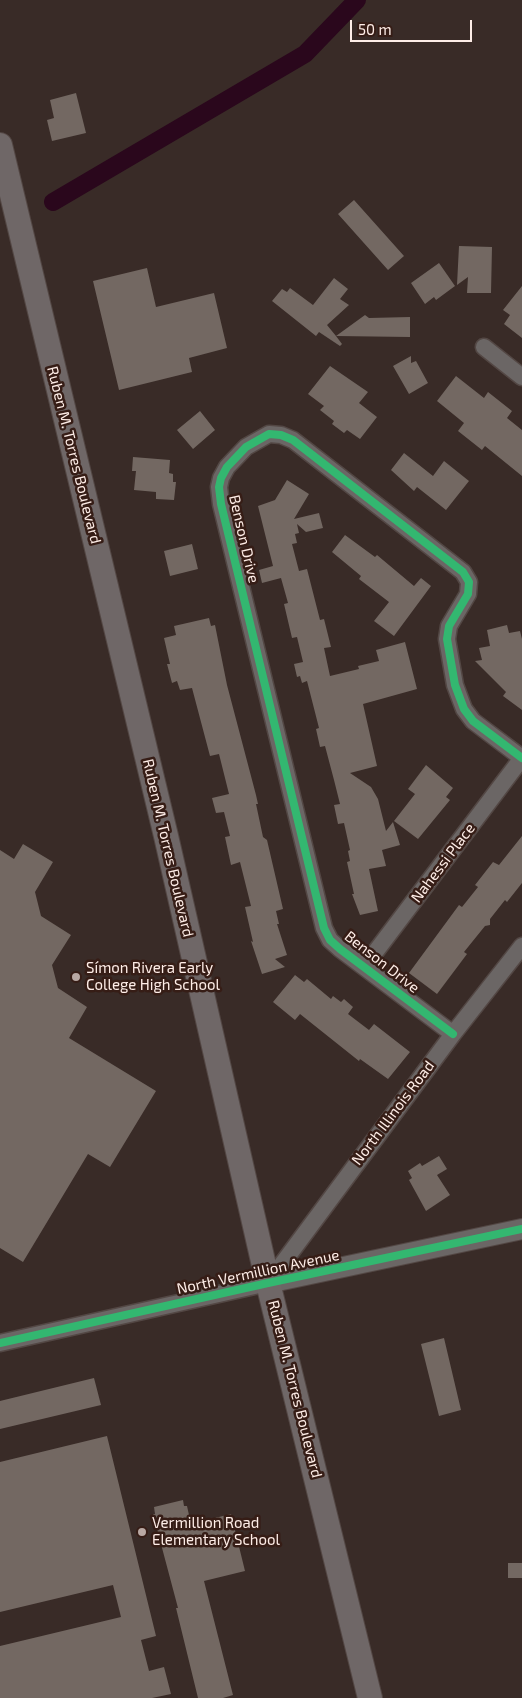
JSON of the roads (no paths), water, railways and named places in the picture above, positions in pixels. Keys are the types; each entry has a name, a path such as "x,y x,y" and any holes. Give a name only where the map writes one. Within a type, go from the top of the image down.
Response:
{"main road":[{"name":"Ruben M. Torres Boulevard","path":"0,145 166,836 268,1283 370,1698"}],"street":[{"path":"484,347 522,378"},
{"name":"Benson Drive","path":"453,1034 340,949 324,928 221,504 219,488 221,478 227,467 246,447 269,434 281,434 293,440 463,572 468,582 468,594 449,626 447,639 455,685 464,709 473,721 522,758"},
{"name":"Nahessi Place","path":"364,968 522,758"},
{"name":"North Illinois Road","path":"268,1283 453,1034 522,946"},
{"name":"North Vermillion Avenue","path":"0,1343 522,1229"}],"waterway":[{"path":"53,202 305,54 357,0"}],"place":[{"name":"Símon Rivera Early College High School","path":"76,977"},
{"name":"Vermillion Road Elementary School","path":"142,1532"}]}
